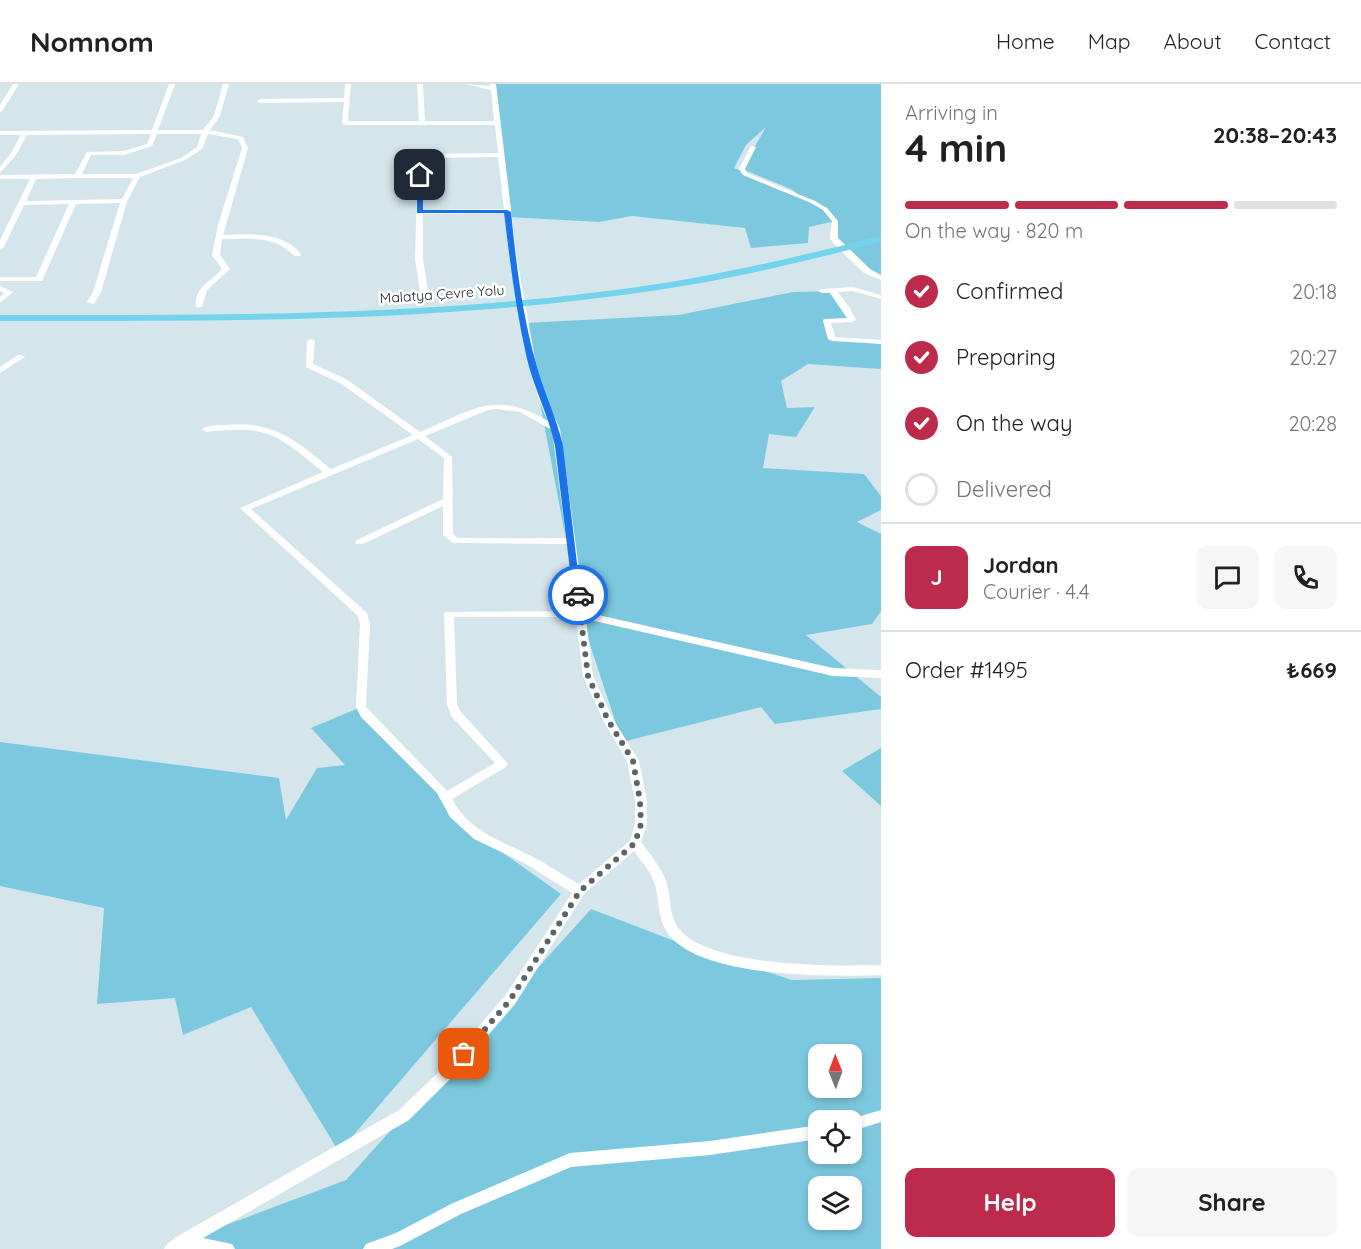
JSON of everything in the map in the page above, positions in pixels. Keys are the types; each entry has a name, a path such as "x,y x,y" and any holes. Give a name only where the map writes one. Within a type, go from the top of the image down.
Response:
{"highway":[{"name":"Malatya Çevre Yolu","path":"0,318 301,316 395,313 474,307 649,288 824,255 881,239"},
{"name":"Malatya Çevre Yolu","path":"0,325 310,323 473,314 662,292 749,279 881,250"}],"street":[{"path":"0,110 16,84"},
{"path":"77,177 89,153 130,152 150,145 172,84"},
{"path":"0,177 137,176 195,152 202,145 205,132 217,116 226,84"},
{"path":"348,84 348,100 342,124 497,123"},
{"path":"420,84 422,123"},
{"path":"177,1245 404,1115 448,1072 510,1000 580,891 635,843 641,824 633,761 608,720 588,676 556,429 536,379 513,259 492,86 468,84"},
{"path":"260,102 348,100"},
{"path":"0,133 205,132 237,136 244,143 243,157 219,237 216,255 226,269 203,290 198,299 199,305"},
{"path":"0,171 14,154 25,133"},
{"path":"753,147 742,169 745,174 825,209 835,221 834,238 837,242 867,271 881,278"},
{"path":"424,292 419,265 421,156 501,155"},
{"path":"91,302 97,292 124,201 137,176"},
{"path":"0,247 34,177"},
{"path":"0,279 39,279 73,201"},
{"path":"23,202 124,201"},
{"path":"420,212 507,212"},
{"path":"219,237 267,238 294,248 297,254"},
{"path":"0,288 9,292 0,301"},
{"path":"822,291 853,289 881,297"},
{"path":"833,291 838,299 847,306 852,320 827,321 832,339 881,342"},
{"path":"311,341 309,365 343,381 420,435 450,460 447,501 448,535 456,541 570,541"},
{"path":"0,371 21,357"},
{"path":"556,429 521,408 507,405 480,411 245,508 363,615 365,624 361,707 371,721 446,797 454,814 478,836 530,861 580,891"},
{"path":"206,429 255,425 271,429 330,473"},
{"path":"360,542 447,501"},
{"path":"446,797 502,764 455,713 452,704 449,614 580,614 833,672 881,674"},
{"path":"635,843 659,879 666,914 673,930 688,946 728,958 775,967 835,972 881,970"},
{"path":"862,1122 881,1116"},
{"path":"370,1249 400,1239 456,1209 570,1161 710,1148 808,1134"},
{"path":"177,1245 227,1249"}],"shaded area":[{"path":"493,84 881,84 881,278 837,242 836,228 831,222 809,227 808,243 751,248 745,228 632,216 599,222 508,217","holes":["766,127 742,169 793,190 802,198 734,168 746,145"]},
{"path":"833,291 852,320 827,321 832,338 881,342 881,369 808,364 781,381 787,408 815,407 796,437 769,434 763,468 864,474 881,496 881,510 857,522 881,534 881,611 872,624 806,635 881,697 881,709 775,724 761,707 622,742 580,614 525,323 679,315 793,292"},
{"path":"361,707 467,827 561,894 339,1152 251,1007 183,1035 175,998 97,1004 104,908 0,886 0,742 279,778 286,820 317,768 345,765 311,728"},
{"path":"881,748 881,806 842,771"},
{"path":"591,909 688,946 792,980 881,978 881,1249 167,1249 346,1180"}],"way so far":[{"path":"464,1054 510,1000 580,891 635,843 641,824 640,801 633,761 608,720 588,676 578,595"}],"route":[{"path":"420,175 420,212 507,212 531,359 540,394 556,429 578,595"}]}
